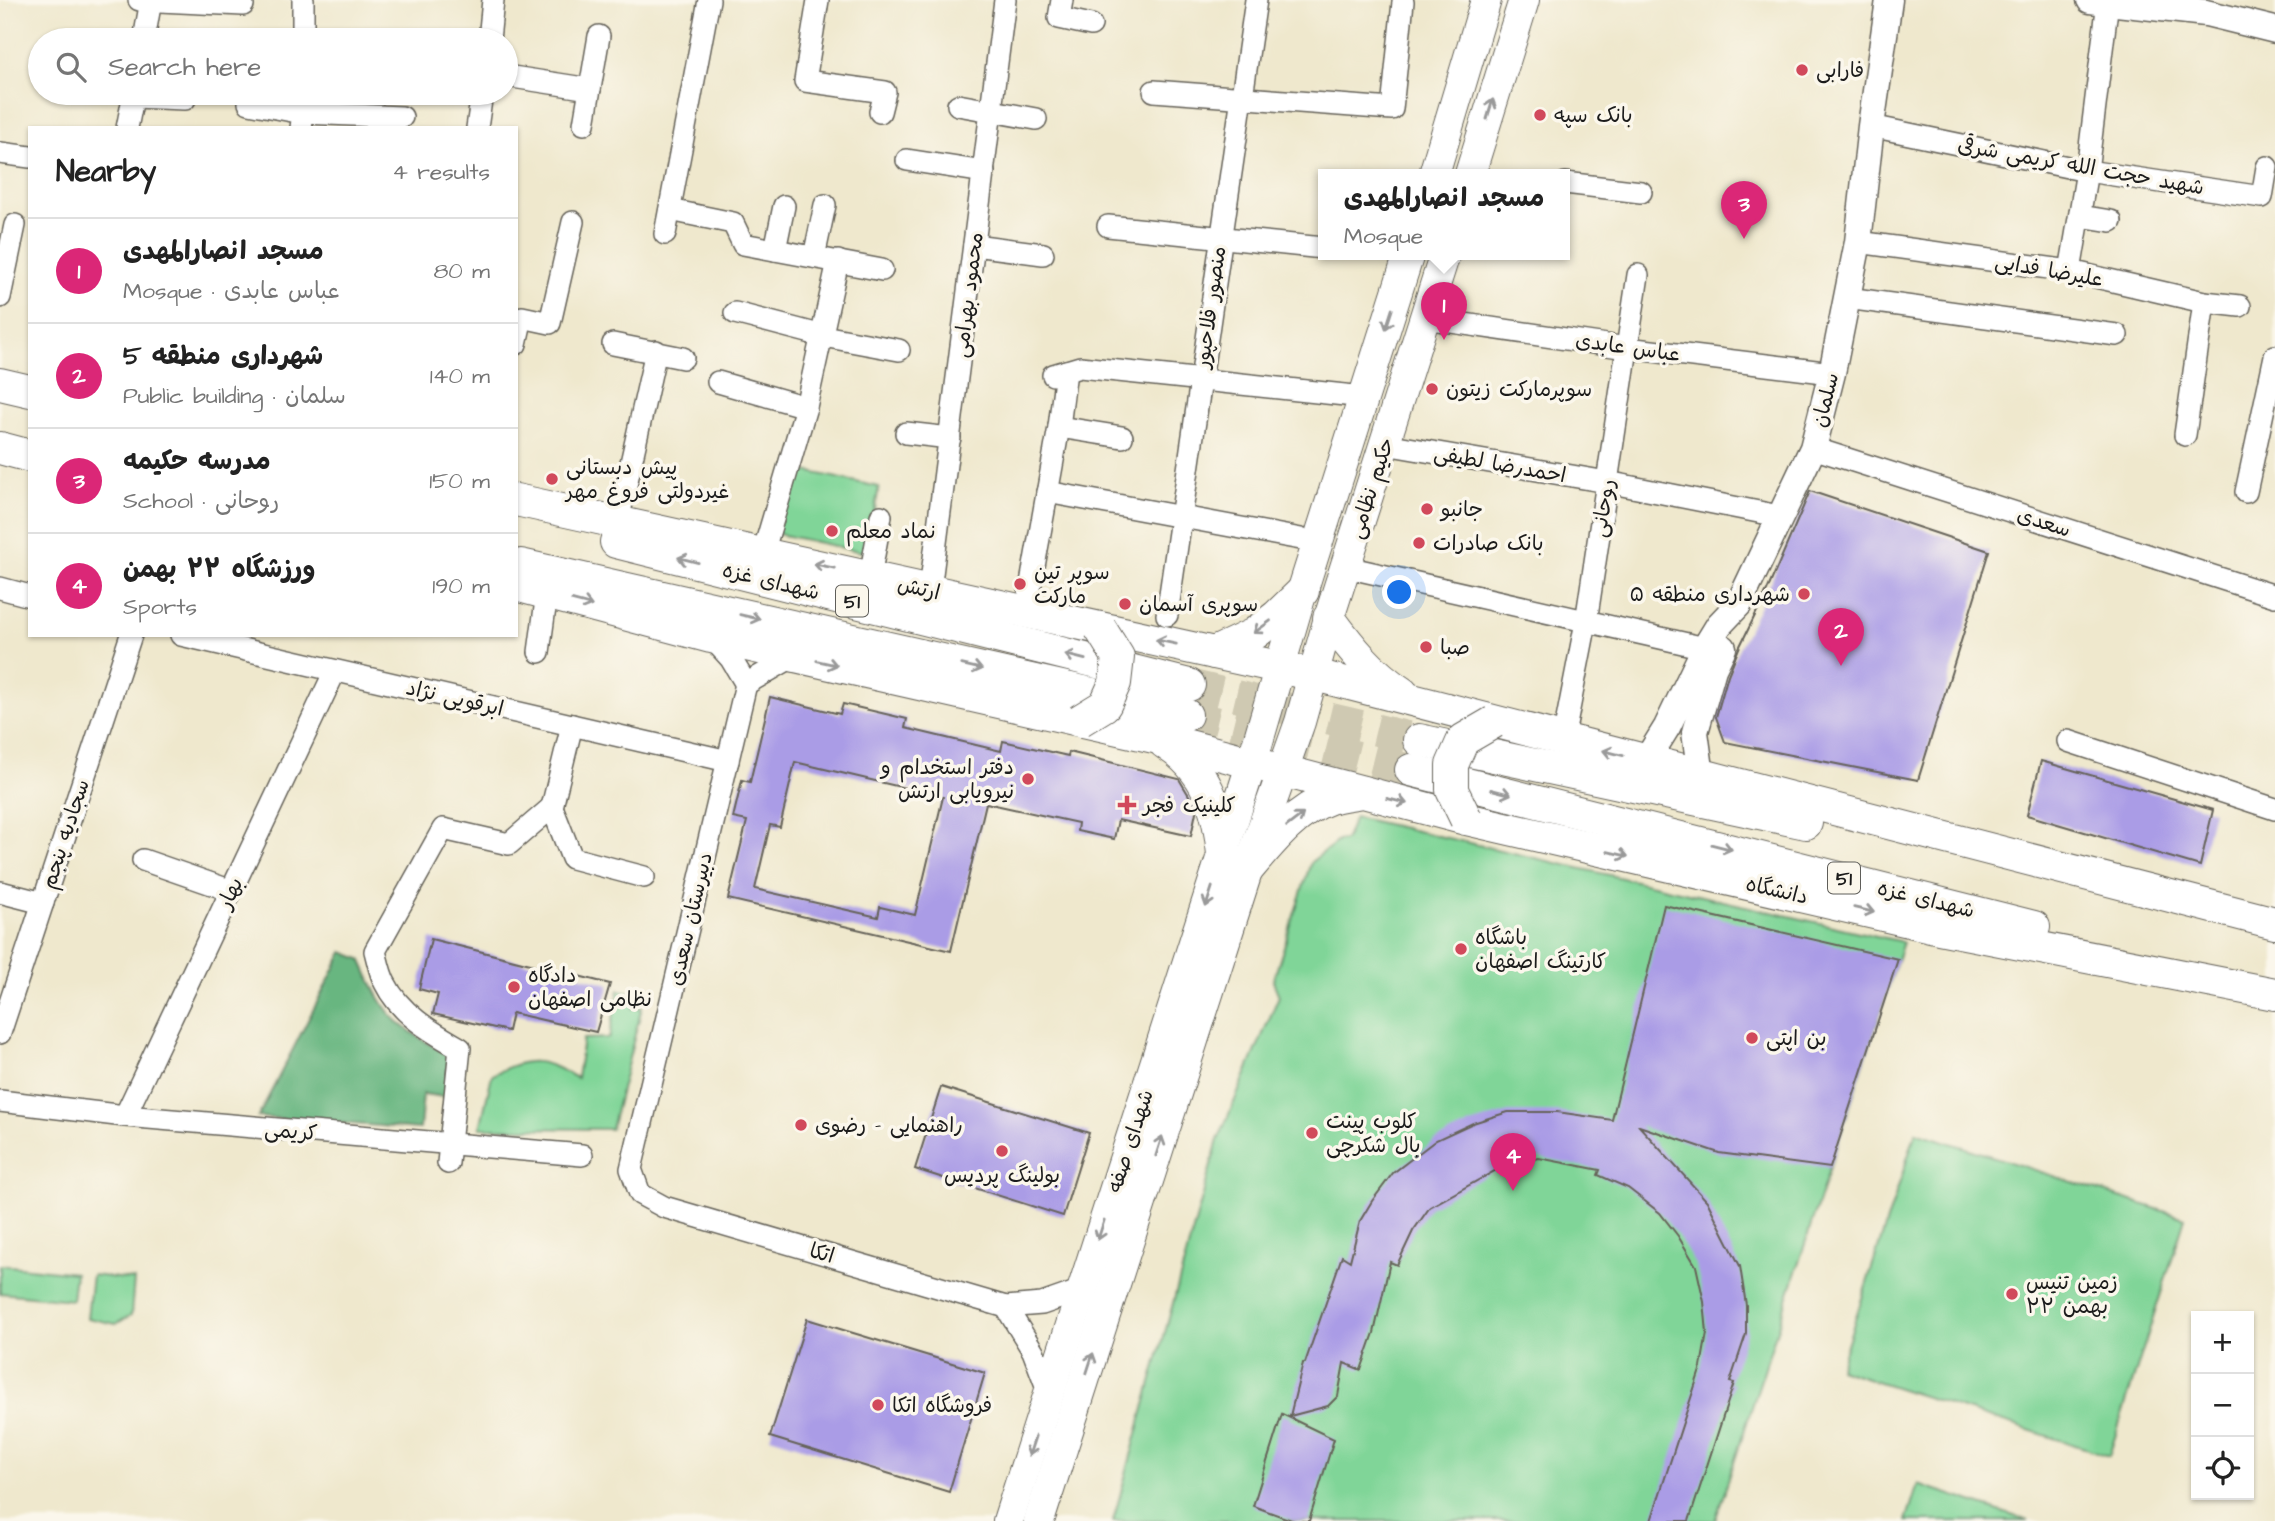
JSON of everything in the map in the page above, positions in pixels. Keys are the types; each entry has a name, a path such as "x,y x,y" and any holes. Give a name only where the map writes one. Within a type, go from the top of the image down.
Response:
{"main road":[{"path":"1435,169 1486,0"},
{"path":"1476,169 1524,0"},
{"name":"حکیم نظامی","path":"1252,762 1303,591 1310,540 1364,397 1401,260"},
{"name":"حکیم نظامی","path":"1284,769 1443,260"},
{"path":"0,384 28,391"},
{"path":"0,448 28,455"},
{"name":"ارتش","path":"518,500 1281,667 1321,647"},
{"name":"شهدای غزه","path":"518,517 1187,700 518,564"},
{"path":"518,586 711,637 1158,738 1252,762"},
{"path":"1214,653 1254,634 1303,591"},
{"path":"1079,721 1105,705 1115,683 1118,657 1100,628"},
{"path":"1290,635 1290,644 1294,651 1301,655 1309,656 1321,647"},
{"path":"1321,647 1353,651 1381,679 1415,702"},
{"path":"1321,647 1415,702 2274,922"},
{"path":"1466,819 1452,790 1452,765 1462,740 1494,722"},
{"path":"1158,738 1183,754 1200,774 1235,861 1276,835 1303,813 1329,799 1362,793"},
{"name":"51","path":"1419,740 2274,922"},
{"name":"دانشگاه","path":"1252,762 1466,819 1938,928 2275,994"},
{"name":"شهدای صفه","path":"1039,1521 1235,861 1252,762"},
{"name":"شهدای صفه","path":"1008,1521 1082,1290 1235,861 1284,769"},
{"name":"شهدای غزه","path":"1411,770 1975,911 2275,994"}],"street":[{"path":"139,0 243,5"},
{"path":"146,28 151,0"},
{"path":"303,0 303,28"},
{"path":"490,28 494,0"},
{"path":"665,234 709,0"},
{"path":"818,0 805,82 885,92 880,113"},
{"name":"محمود بهرامی","path":"930,590 1005,0"},
{"path":"1062,0 1059,18 1091,25"},
{"name":"منصور فلاحپور","path":"1167,615 1256,0"},
{"name":"سلمان","path":"1646,761 1667,727 1705,648 1720,625 1739,604 1813,448 1832,373 1858,242 1889,0"},
{"path":"2070,271 2087,171 2099,1 2207,6 2275,30"},
{"path":"1154,91 1392,109 1404,2"},
{"path":"584,124 599,36"},
{"path":"518,78 590,89"},
{"path":"127,126 131,105"},
{"path":"262,105 302,111 402,117"},
{"path":"477,126 480,105"},
{"path":"958,105 1036,119"},
{"name":"شهید حجت الله کریمی شرقی","path":"1871,126 2087,171 2262,197 2267,167"},
{"path":"0,153 28,157"},
{"path":"907,160 984,172"},
{"path":"1570,184 1641,192"},
{"path":"814,257 825,205"},
{"path":"775,250 784,206"},
{"path":"670,210 733,223 743,244 882,270"},
{"path":"2080,216 2111,220"},
{"path":"518,335 522,317 550,323 573,222"},
{"path":"0,297 15,225"},
{"path":"1108,226 1318,247"},
{"name":"علیرضا فدایی","path":"1858,242 2070,271 2204,302 2240,306"},
{"path":"974,245 1042,254"},
{"path":"763,553 806,407 838,261"},
{"name":"روحانی","path":"1563,740 1586,622 1638,275"},
{"path":"1847,298 2118,335"},
{"path":"2185,435 2204,302"},
{"path":"735,313 899,350"},
{"name":"عباس عابدی","path":"1424,318 1627,348 1832,373"},
{"path":"613,344 683,358"},
{"path":"618,521 656,351"},
{"path":"2246,492 2275,356"},
{"path":"1026,611 1059,428 1059,373 1080,367 1364,397"},
{"path":"718,382 806,407"},
{"path":"1059,428 1122,437"},
{"path":"906,433 950,438"},
{"name":"احمدرضا لطیفی","path":"1385,444 1607,482 1779,516"},
{"name":"سعدی","path":"1813,448 2275,596"},
{"path":"1047,492 1310,540"},
{"path":"870,577 881,516"},
{"path":"1346,567 1705,648"},
{"path":"0,588 28,595"},
{"path":"539,652 547,593"},
{"path":"1667,727 1667,741 1672,748 1681,750 1689,746 1713,669 1731,631 1739,604"},
{"name":"سجادیه پنجم","path":"0,1033 130,637"},
{"name":"ابرقویی نژاد","path":"190,637 728,761"},
{"path":"711,637 731,659 746,684 794,656"},
{"name":"بهار","path":"125,1116 335,671"},
{"name":"دبیرستان سعدی","path":"639,1194 631,1169 746,684"},
{"path":"572,725 552,807 572,858 644,877"},
{"path":"1695,732 1701,776"},
{"path":"2068,741 2275,809"},
{"path":"449,1154 460,1048 431,1031 401,1007 385,984 375,951 443,829 509,844 552,807"},
{"path":"143,860 232,891"},
{"path":"0,892 43,903"},
{"name":"کریمی","path":"0,1101 449,1154 582,1155"},
{"name":"اتکا","path":"639,1194 664,1207 1006,1307"},
{"path":"1049,1393 1033,1351 1006,1307 1042,1304 1082,1290"}],"green space":[{"path":"792,468 879,487 867,553 774,533"},
{"path":"1355,817 1903,942 1715,1521 1113,1521 1218,1140 1279,996 1273,981 1311,862 1338,841 1345,840"},
{"path":"343,952 361,959 379,998 394,1018 449,1056 445,1097 423,1094 420,1129 258,1117"},
{"path":"619,990 635,993 633,1008 642,1007 611,1129 480,1128 492,1075 516,1064 536,1062 545,1063 577,1078 583,1039 609,1038"},
{"name":"زمین تنیس ۲۲ بهمن","path":"1916,1132 2185,1218 2109,1456 1839,1369"},
{"path":"0,1265 75,1273 72,1300 0,1293"},
{"path":"92,1275 134,1280 131,1315 116,1324 87,1318"},
{"path":"1918,1484 2029,1521 1906,1521"}],"building":[{"path":"1810,491 1989,551 1918,780 1725,742 1716,717 1728,675"},
{"path":"770,697 840,714 843,704 907,719 905,728 1001,751 1003,741 1068,756 1069,752 1179,779 1196,812 1191,836 1118,820 1114,839 1077,831 1078,823 986,803 951,951 728,899 747,821 733,818 742,780 750,782","holes":["795,762 943,797 915,915 880,907 878,917 755,889 770,825 780,827"]},
{"path":"2041,761 2213,810 2200,866 2027,815"},
{"path":"1664,905 1898,959 1830,1168 1719,1153 1639,1126 1707,1201 1740,1266 1746,1305 1746,1334 1730,1382 1734,1383 1689,1521 1651,1521 1701,1367 1707,1333 1696,1266 1660,1213 1628,1188 1598,1175 1600,1170 1539,1158 1502,1167 1430,1207 1413,1231 1397,1265 1390,1262 1374,1333 1361,1370 1344,1363 1338,1396 1328,1406 1290,1416 1303,1363 1342,1256 1350,1261 1360,1221 1393,1173 1436,1140 1473,1123 1508,1112 1557,1112 1612,1120"},
{"name":"دادگاه نظامی اصفهان","path":"431,939 610,984 596,1032 512,1013 508,1031 433,1014 438,994 419,989"},
{"name":"بولینگ پردیس","path":"941,1087 1089,1133 1063,1216 915,1169"},
{"name":"فروشگاه اتکا","path":"807,1319 985,1373 949,1492 770,1437"},
{"path":"1282,1414 1334,1439 1309,1521 1294,1521 1253,1506"}],"tunnel":[{"path":"1189,685 1419,740"},
{"path":"1186,715 1411,770"}],"place":[{"name":"فارابی","path":"1802,70"},
{"name":"بانک سپه","path":"1540,115"},
{"name":"مدرسه حکیمه","path":"1744,239"},
{"name":"مسجد انصارالمهدی","path":"1444,340"},
{"name":"سوپرمارکت زیتون","path":"1432,389"},
{"name":"پیش دبستانی غیردولتی فروغ مهر","path":"552,479"},
{"name":"جانبو","path":"1427,509"},
{"name":"نماد معلم","path":"832,531"},
{"name":"بانک صادرات","path":"1419,543"},
{"name":"سوپر تین مارکت","path":"1020,584"},
{"name":"شهرداری منطقه ۵","path":"1804,594"},
{"name":"سوپری آسمان","path":"1125,604"},
{"name":"صبا","path":"1426,647"},
{"name":"شهرداری منطقه 5","path":"1841,666"},
{"name":"دفتر استخدام و نیرویابی ارتش","path":"1028,779"},
{"name":"کلینیک فجر","path":"1127,805"},
{"name":"باشگاه کارتینگ اصفهان","path":"1461,949"},
{"name":"دادگاه نظامی اصفهان","path":"514,987"},
{"name":"بن اپتی","path":"1752,1038"},
{"name":"راهنمایی - رضوی","path":"801,1125"},
{"name":"کلوب پینت بال شکرچی","path":"1312,1133"},
{"name":"بولینگ پردیس","path":"1002,1151"},
{"name":"ورزشگاه ۲۲ بهمن","path":"1513,1191"},
{"name":"زمین تنیس ۲۲ بهمن","path":"2012,1294"},
{"name":"فروشگاه اتکا","path":"878,1405"}]}
